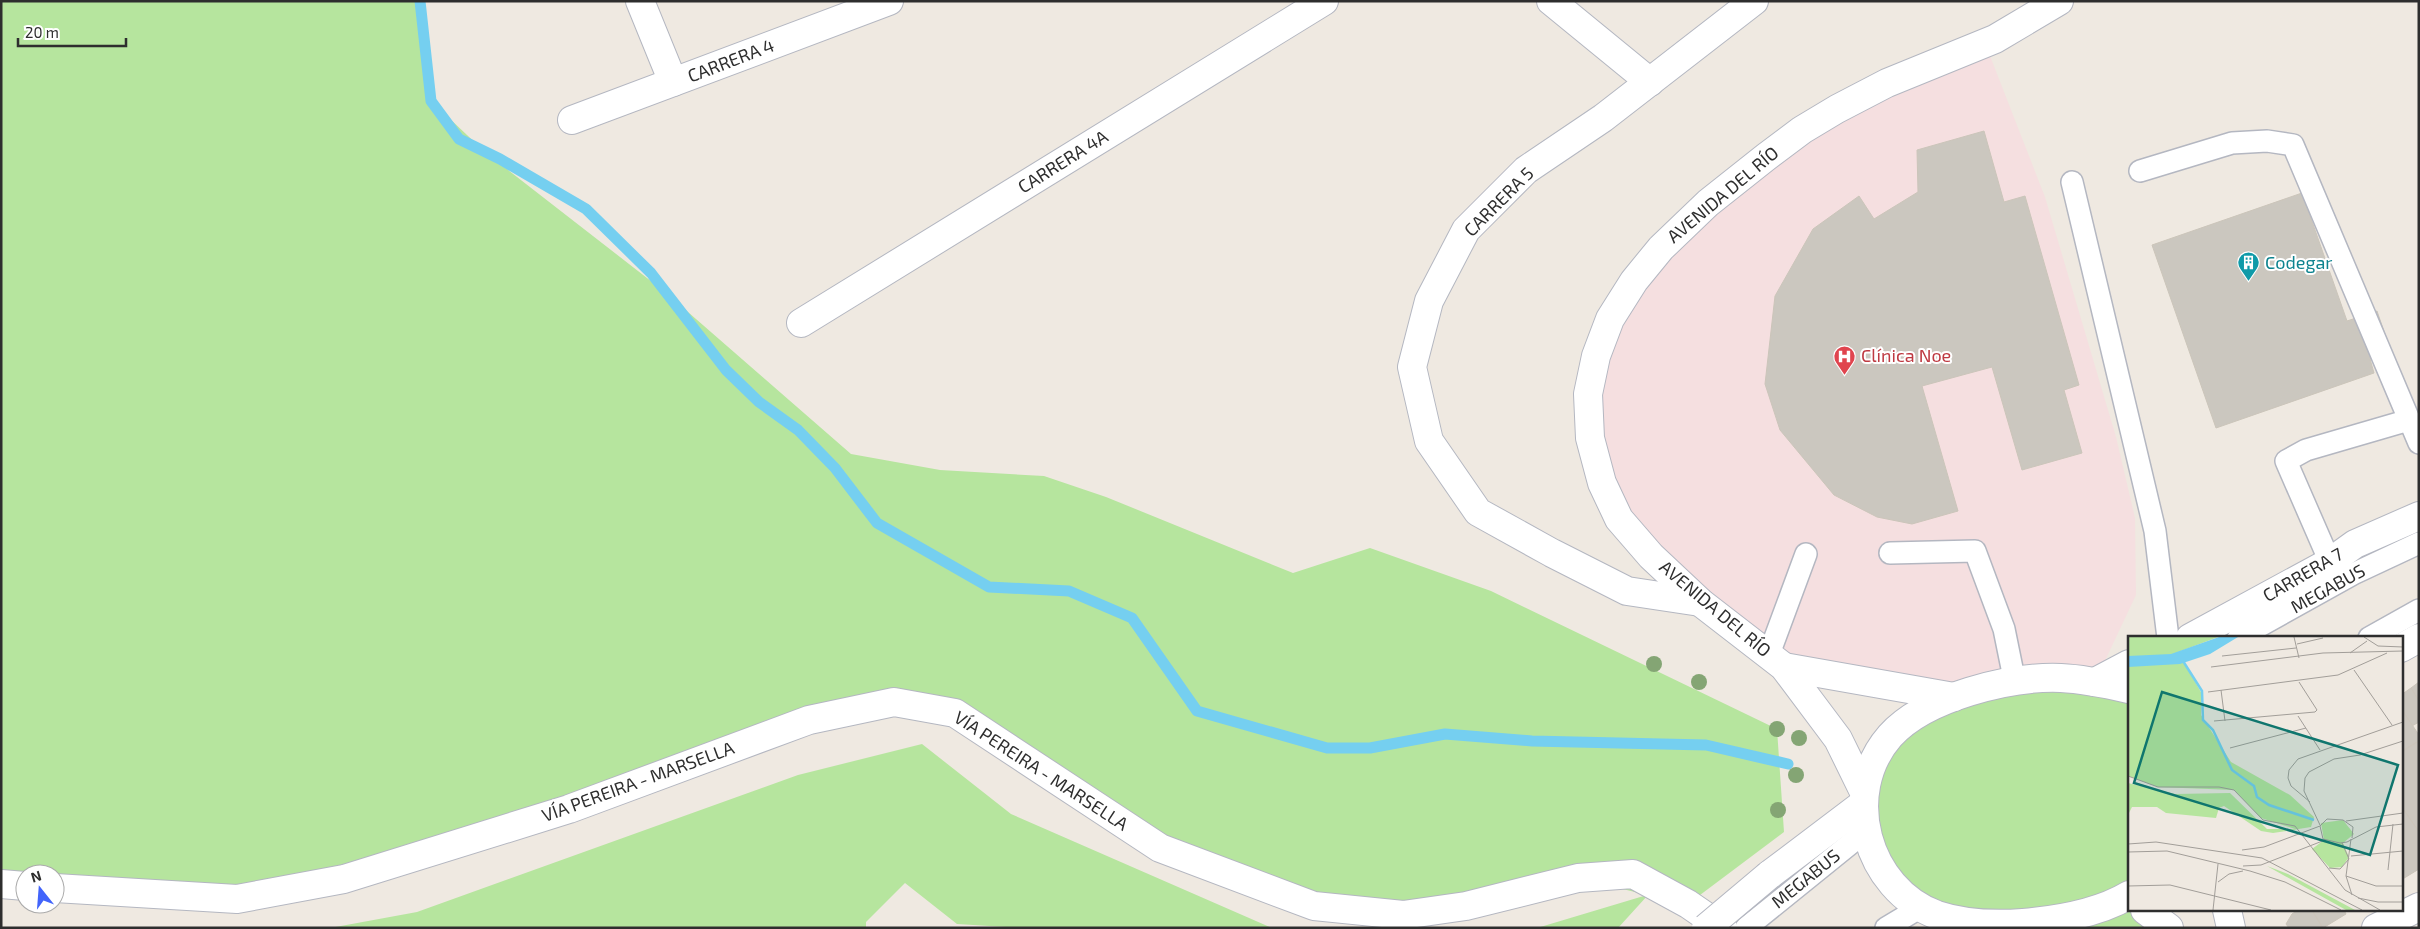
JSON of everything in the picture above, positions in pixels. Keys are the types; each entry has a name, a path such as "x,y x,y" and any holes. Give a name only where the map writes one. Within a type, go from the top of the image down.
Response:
{"street":[{"path":"640,1 673,82"},
{"name":"CARRERA 4","path":"572,120 889,1"},
{"name":"CARRERA 4A","path":"801,323 1324,1"},
{"path":"1551,1 1650,82"},
{"name":"CARRERA 5","path":"1700,602 1627,590 1552,554 1478,512 1430,441 1412,367 1428,301 1466,230 1526,170 1650,82 1754,1"},
{"name":"AVENIDA DEL RÍO","path":"1863,798 1838,739 1777,661 1700,602 1651,556 1619,519 1602,483 1590,438 1588,394 1596,356 1610,319 1634,281 1661,248 1708,203 1802,130 1887,83 1995,39 2058,1"},
{"name":"CARRERA 7","path":"2194,636 2330,562 2355,544 2419,516"},
{"path":"2402,647 2419,638"},
{"name":"AVENIDA DEL RÍO","path":"1777,661 1956,697"},
{"path":"2095,682 2128,665"},
{"path":"2128,689 2095,682 2060,678 1989,686 1931,705 1909,719 1890,736 1878,753 1869,772 1863,798 1866,831 1873,854 1885,875 1901,893 1946,924 2040,921 2128,901"},
{"name":"VÍA PEREIRA - MARSELLA","path":"65,889 237,899 344,879 569,809 809,720 894,702 955,713 1160,848 1314,906 1403,915 1466,906 1578,878 1633,874 1688,904 1723,928"},
{"path":"1706,928 1777,886 1863,798"},
{"path":"1,884 15,885"},
{"path":"2376,928 2419,907"},
{"path":"2148,912 2169,928"},
{"path":"2227,912 2231,928"}],"lane":[{"path":"2140,171 2232,143 2267,141 2293,145 2419,443"},
{"path":"2072,182 2154,531 2168,636"},
{"path":"2330,562 2286,461 2306,450 2409,420"},
{"name":"MEGABUS","path":"2242,636 2353,574 2419,543"},
{"path":"1890,553 1976,551 2004,629 2015,682"},
{"path":"1777,661 1806,554"},
{"path":"2373,636 2419,610"},
{"name":"MEGABUS","path":"1746,928 1777,886 1866,831"},
{"path":"1886,928 1921,907"}],"shaded area":[{"name":"Clínica Noe","path":"1985,43 2045,197 2116,437 2135,518 2136,595 2095,682 1956,697 1769,654 1651,556 1590,438 1610,319 1766,157"}],"green space":[{"path":"1,1 420,1 431,101 485,152 665,292 851,454 940,470 1044,476 1106,497 1293,573 1370,548 1491,591 1777,729 1784,832 1688,904 1648,895 1618,928 1537,928 1647,895 1578,878 1424,912 1289,897 1160,848 955,713 809,720 237,899 65,891 65,864 15,864 15,880 1,889"},
{"path":"1989,686 2128,689 2128,912 2146,912 2166,928 1939,928 1873,854 1878,753"},
{"path":"922,744 1011,814 1272,928 1020,928 957,924 905,883 866,922 866,928 330,928 417,912 798,775"}],"building":[{"path":"1984,131 2004,202 2025,196 2079,385 2064,390 2082,453 2022,470 1992,367 1922,386 1958,511 1912,524 1877,517 1834,495 1780,430 1765,384 1775,296 1813,229 1859,196 1874,219 1918,192 1917,150"},
{"name":"Codegar","path":"2302,193 2347,321 2377,311 2391,352 2370,359 2374,373 2216,428 2152,245"},
{"path":"2419,682 2419,701 2411,688"},
{"path":"2411,688 2419,701 2419,722 2412,726 2402,710 2402,694"},
{"path":"2402,710 2419,735 2419,741 2402,751"},
{"path":"2419,741 2419,832 2402,807 2402,751"},
{"path":"2402,807 2419,832 2419,869 2402,879"},
{"path":"2295,912 2313,912 2323,928 2289,928 2286,924"},
{"path":"2313,912 2345,912 2346,914 2323,928"}],"waterway":[{"path":"420,1 431,101 459,139 500,159 586,209 651,273 726,370 759,402 798,430 835,468 877,523 989,587 1069,591 1132,618 1197,711 1327,748 1370,748 1445,734 1532,741 1706,745 1788,764"}],"place":[{"name":"Codegar","path":"2249,282"},
{"name":"Clínica Noe","path":"1845,375"}]}
